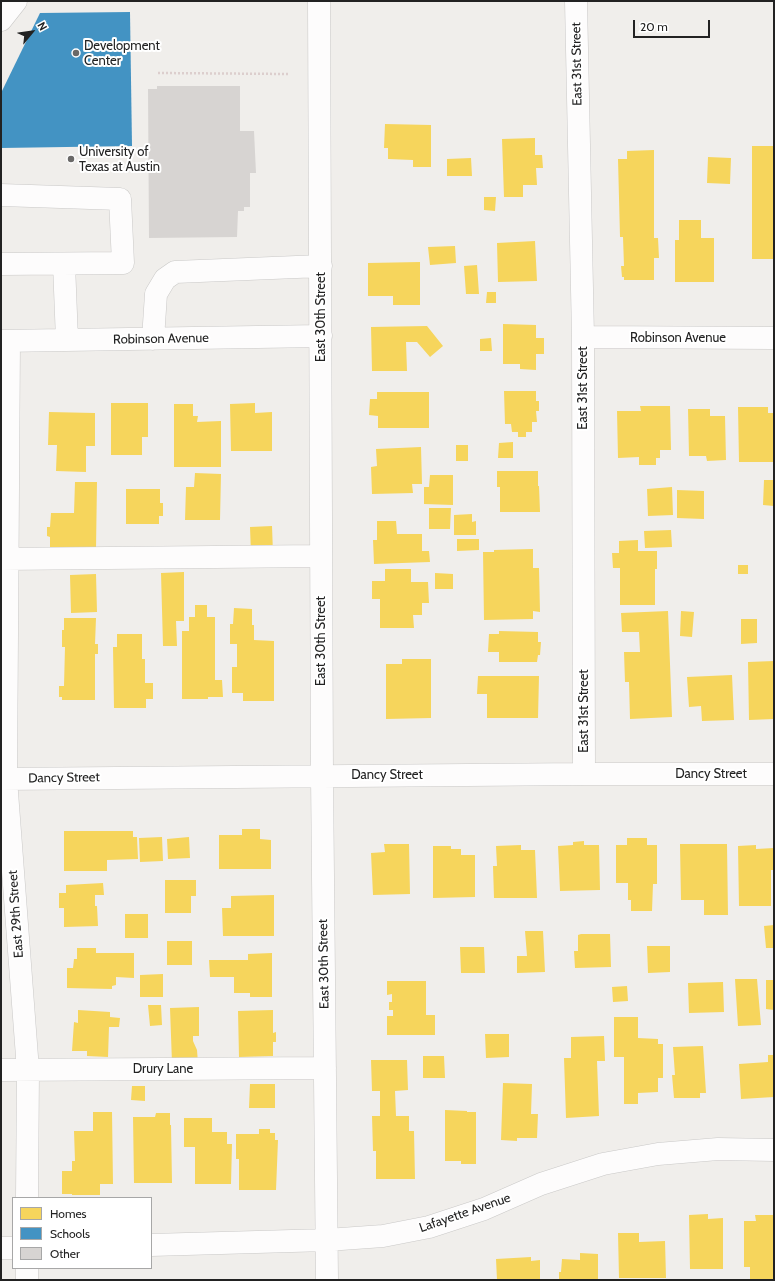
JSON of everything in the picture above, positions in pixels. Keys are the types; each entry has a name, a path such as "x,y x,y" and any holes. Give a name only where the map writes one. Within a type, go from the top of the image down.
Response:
{"street":[{"path":"1,20 16,1"},
{"name":"East 30th Street","path":"319,1 322,776 327,1280"},
{"name":"East 31st Street","path":"576,1 583,337 584,774"},
{"path":"1,195 120,199 123,263 1,264"},
{"path":"64,264 67,340"},
{"path":"153,339 156,294 165,279 175,272 321,266"},
{"name":"Robinson Avenue","path":"5,341 321,336"},
{"name":"Robinson Avenue","path":"583,337 774,338"},
{"name":"East 29th Street","path":"5,341 4,779 28,1070 28,1197"},
{"path":"4,559 321,556"},
{"name":"Dancy Street","path":"4,779 584,774 774,774"},
{"name":"Drury Lane","path":"1,1070 325,1068"},
{"name":"Lafayette Avenue","path":"152,1245 327,1240 383,1236 429,1228 484,1209 541,1184 603,1164 658,1154 718,1149 774,1150"},
{"path":"1,1248 12,1248"},
{"path":"27,1269 28,1280"}],"path":[{"path":"158,73 288,74"}],"building: Homes":[{"path":"385,124 431,125 431,167 413,167 413,160 388,159 388,148 384,148"},
{"path":"535,138 535,155 542,155 543,168 536,168 537,185 523,185 523,197 504,197 502,139"},
{"path":"752,146 774,146 774,259 752,259"},
{"path":"654,150 654,238 658,238 659,258 654,258 654,280 624,280 624,277 622,277 621,266 624,266 623,237 620,237 618,159 627,159 627,151"},
{"path":"708,157 731,158 730,184 707,183"},
{"path":"471,158 472,176 447,176 447,159"},
{"path":"484,197 496,197 495,211 484,210"},
{"path":"679,220 701,220 701,238 714,238 714,282 675,282 675,240 679,240"},
{"path":"535,241 537,281 498,282 497,243"},
{"path":"455,246 456,263 430,265 428,247"},
{"path":"420,262 420,305 393,305 393,296 368,296 368,263"},
{"path":"477,265 479,294 466,294 464,266"},
{"path":"487,292 496,292 496,303 486,303"},
{"path":"503,324 536,325 536,338 544,338 544,354 536,354 536,370 520,369 520,364 503,364"},
{"path":"427,326 443,346 430,357 417,342 406,342 407,371 372,371 371,327"},
{"path":"491,338 492,351 480,351 480,339"},
{"path":"504,391 536,391 536,401 539,401 539,411 536,411 537,422 532,422 532,432 526,432 526,437 518,437 518,432 512,432 511,424 505,424"},
{"path":"377,392 429,392 429,428 378,428 378,416 369,415 370,399 377,399"},
{"path":"111,403 148,403 148,437 142,437 142,455 111,455"},
{"path":"255,403 255,413 272,412 272,451 231,451 230,404"},
{"path":"174,404 193,404 193,416 198,416 197,422 221,421 221,467 174,467"},
{"path":"640,406 670,406 671,450 660,450 660,458 656,458 656,465 639,465 639,457 618,458 617,411 641,411"},
{"path":"738,407 768,407 768,413 774,413 774,462 739,462"},
{"path":"688,409 710,409 710,416 725,416 726,460 707,461 706,456 689,456"},
{"path":"49,412 95,413 95,446 86,446 86,472 56,471 57,445 48,445"},
{"path":"513,442 513,458 498,458 499,443"},
{"path":"456,445 468,445 468,461 456,461"},
{"path":"421,447 422,484 412,484 413,493 372,494 371,467 377,466 376,449"},
{"path":"497,471 538,471 540,512 500,512 500,487 497,487"},
{"path":"195,473 221,474 220,520 185,520 186,487 194,487"},
{"path":"430,475 453,475 453,505 424,504 424,487 429,487"},
{"path":"764,480 774,480 774,506 763,505"},
{"path":"75,482 97,482 96,549 50,548 50,537 47,536 47,527 50,527 51,513 74,513"},
{"path":"672,487 673,515 648,516 647,489"},
{"path":"126,489 160,489 160,503 163,503 163,516 159,516 159,524 126,524"},
{"path":"677,490 704,491 704,519 677,518"},
{"path":"429,508 451,508 450,529 429,529"},
{"path":"472,514 472,522 476,521 476,535 454,535 454,515"},
{"path":"377,521 396,521 397,534 422,534 422,551 429,551 430,562 374,564 373,540 377,540"},
{"path":"272,526 273,553 251,554 250,527"},
{"path":"671,530 672,547 645,548 644,531"},
{"path":"457,539 479,539 479,550 457,551"},
{"path":"638,540 638,551 657,551 657,569 655,569 655,605 620,605 620,568 613,568 612,553 619,553 619,541"},
{"path":"533,549 533,568 539,568 540,612 533,611 533,619 484,620 483,552 494,552 494,550"},
{"path":"738,565 748,565 748,574 738,574"},
{"path":"385,569 411,569 411,582 428,582 429,603 422,603 422,615 413,615 414,628 380,628 380,599 372,599 372,581 385,581"},
{"path":"184,572 184,621 176,621 177,646 163,646 161,573"},
{"path":"435,573 453,574 453,589 435,589"},
{"path":"96,574 97,612 71,613 70,575"},
{"path":"195,605 207,605 207,617 215,617 215,680 222,680 223,697 208,697 208,699 182,699 182,631 189,631 189,617 195,617"},
{"path":"234,608 252,609 254,640 274,641 274,701 243,701 243,693 232,693 232,667 237,667 237,644 230,644 230,624 233,624"},
{"path":"668,611 672,717 630,719 629,682 625,682 624,652 640,652 639,632 622,632 621,613"},
{"path":"681,611 694,612 692,637 680,636"},
{"path":"64,618 96,618 95,644 98,644 98,654 95,654 95,700 62,700 62,697 59,697 59,686 64,686 65,647 62,647 62,630 64,630"},
{"path":"741,619 757,619 757,643 741,644"},
{"path":"499,631 538,632 538,642 541,642 540,655 538,655 537,662 499,662 499,652 488,652 489,634 499,634"},
{"path":"117,634 142,634 142,659 145,659 145,683 153,683 153,699 146,699 146,708 114,708 113,647 117,647"},
{"path":"402,659 431,659 431,718 386,719 386,664 402,664"},
{"path":"774,661 774,719 749,720 748,662"},
{"path":"732,675 734,720 702,721 701,706 689,707 687,677"},
{"path":"478,676 539,676 538,718 487,718 487,694 477,694"},
{"path":"242,829 260,829 260,839 271,840 271,869 219,869 219,835 242,835"},
{"path":"64,831 133,831 133,837 137,837 138,859 107,860 107,871 64,871"},
{"path":"162,837 163,861 140,862 139,838"},
{"path":"189,837 190,858 168,859 167,839"},
{"path":"627,838 647,838 647,845 657,845 657,884 653,884 652,911 631,911 631,900 628,900 628,883 616,883 616,845 627,845"},
{"path":"584,841 584,845 599,845 600,890 560,891 558,846 573,845 573,842"},
{"path":"384,844 409,844 410,894 373,895 371,853 385,852"},
{"path":"680,844 727,844 728,915 704,915 704,900 681,900"},
{"path":"521,845 521,850 535,850 537,898 494,898 493,866 497,866 496,846"},
{"path":"756,845 756,849 774,848 774,870 771,870 771,906 739,906 738,846"},
{"path":"433,846 451,846 451,849 461,849 461,855 475,855 475,897 433,898"},
{"path":"165,880 196,880 196,896 191,896 191,913 165,913"},
{"path":"103,883 104,895 95,895 98,926 64,927 64,908 59,908 59,893 66,893 66,885"},
{"path":"274,895 274,936 223,936 222,908 231,908 231,896"},
{"path":"125,914 148,914 148,938 125,938"},
{"path":"774,925 774,948 766,948 764,926"},
{"path":"525,931 543,931 545,972 517,973 517,956 527,956"},
{"path":"610,934 611,967 575,968 574,951 578,951 578,935"},
{"path":"167,941 192,941 192,965 167,965"},
{"path":"647,946 670,946 670,972 648,973"},
{"path":"460,947 484,947 485,973 461,973"},
{"path":"77,948 96,948 96,953 134,953 134,978 116,977 116,985 112,986 112,989 67,988 67,968 73,968 74,959 77,959"},
{"path":"272,953 272,997 250,997 250,993 234,993 234,977 210,977 209,960 248,960 248,954"},
{"path":"163,974 163,997 140,997 140,975"},
{"path":"735,979 757,979 761,1025 738,1026"},
{"path":"766,980 774,980 774,1010 766,1009"},
{"path":"387,981 426,981 426,1015 435,1015 435,1035 387,1035 387,1016 393,1016 393,1010 389,1010 389,1002 392,1002 392,994 387,995"},
{"path":"723,982 724,1012 689,1013 688,983"},
{"path":"627,986 628,1001 613,1002 612,987"},
{"path":"148,1005 161,1005 162,1025 150,1026"},
{"path":"199,1007 199,1036 193,1036 193,1041 197,1050 198,1063 172,1063 170,1008"},
{"path":"78,1010 110,1012 110,1017 120,1018 119,1027 109,1027 108,1057 87,1056 87,1051 72,1051 74,1022 78,1023"},
{"path":"273,1010 273,1033 276,1032 276,1042 273,1042 273,1056 239,1057 238,1011"},
{"path":"614,1017 638,1017 638,1038 658,1039 658,1044 663,1044 663,1078 658,1078 658,1092 638,1093 638,1104 624,1104 624,1057 614,1057"},
{"path":"485,1034 509,1034 509,1057 486,1058"},
{"path":"604,1036 605,1061 597,1061 599,1116 566,1118 564,1058 571,1058 571,1037"},
{"path":"703,1046 706,1093 700,1093 700,1098 674,1098 672,1075 675,1075 673,1047"},
{"path":"768,1055 774,1055 774,1097 741,1099 739,1064 768,1062"},
{"path":"423,1056 444,1056 445,1078 423,1078"},
{"path":"371,1060 407,1060 408,1090 395,1091 396,1116 409,1116 409,1131 414,1131 415,1179 376,1179 376,1151 373,1151 372,1116 380,1116 380,1091 372,1091"},
{"path":"503,1083 532,1084 531,1114 538,1114 537,1138 517,1138 517,1141 501,1140"},
{"path":"250,1084 275,1084 275,1108 249,1108"},
{"path":"132,1086 145,1086 145,1101 131,1100"},
{"path":"445,1110 476,1112 476,1164 461,1164 461,1161 445,1161"},
{"path":"93,1112 112,1112 113,1184 100,1184 100,1195 62,1194 62,1171 72,1171 72,1161 75,1161 74,1131 93,1131"},
{"path":"156,1113 170,1113 172,1183 134,1183 133,1117 155,1117"},
{"path":"184,1118 212,1118 212,1132 227,1132 227,1144 232,1144 231,1184 195,1184 195,1147 184,1147"},
{"path":"259,1129 270,1129 270,1133 275,1133 275,1140 278,1140 276,1190 239,1190 239,1159 236,1159 236,1134 259,1134"},
{"path":"708,1214 708,1219 723,1218 723,1269 690,1269 689,1215"},
{"path":"755,1215 774,1215 774,1280 750,1280 750,1267 744,1267 744,1221 756,1221"},
{"path":"618,1233 639,1233 639,1242 665,1241 666,1278 619,1278"},
{"path":"580,1253 598,1254 598,1280 559,1280 562,1259 580,1260"},
{"path":"531,1257 531,1261 540,1260 540,1280 497,1280 496,1259"}],"building: Schools":[{"name":"Development Center","path":"130,12 132,146 1,148 1,93 40,13"}],"building: Other":[{"path":"157,86 240,86 240,131 254,131 256,173 250,173 250,207 244,207 244,211 238,211 237,237 149,238 148,89 157,89"}],"place":[{"name":"Development Center","path":"76,53"},
{"name":"University of Texas at Austin","path":"71,159"}]}
